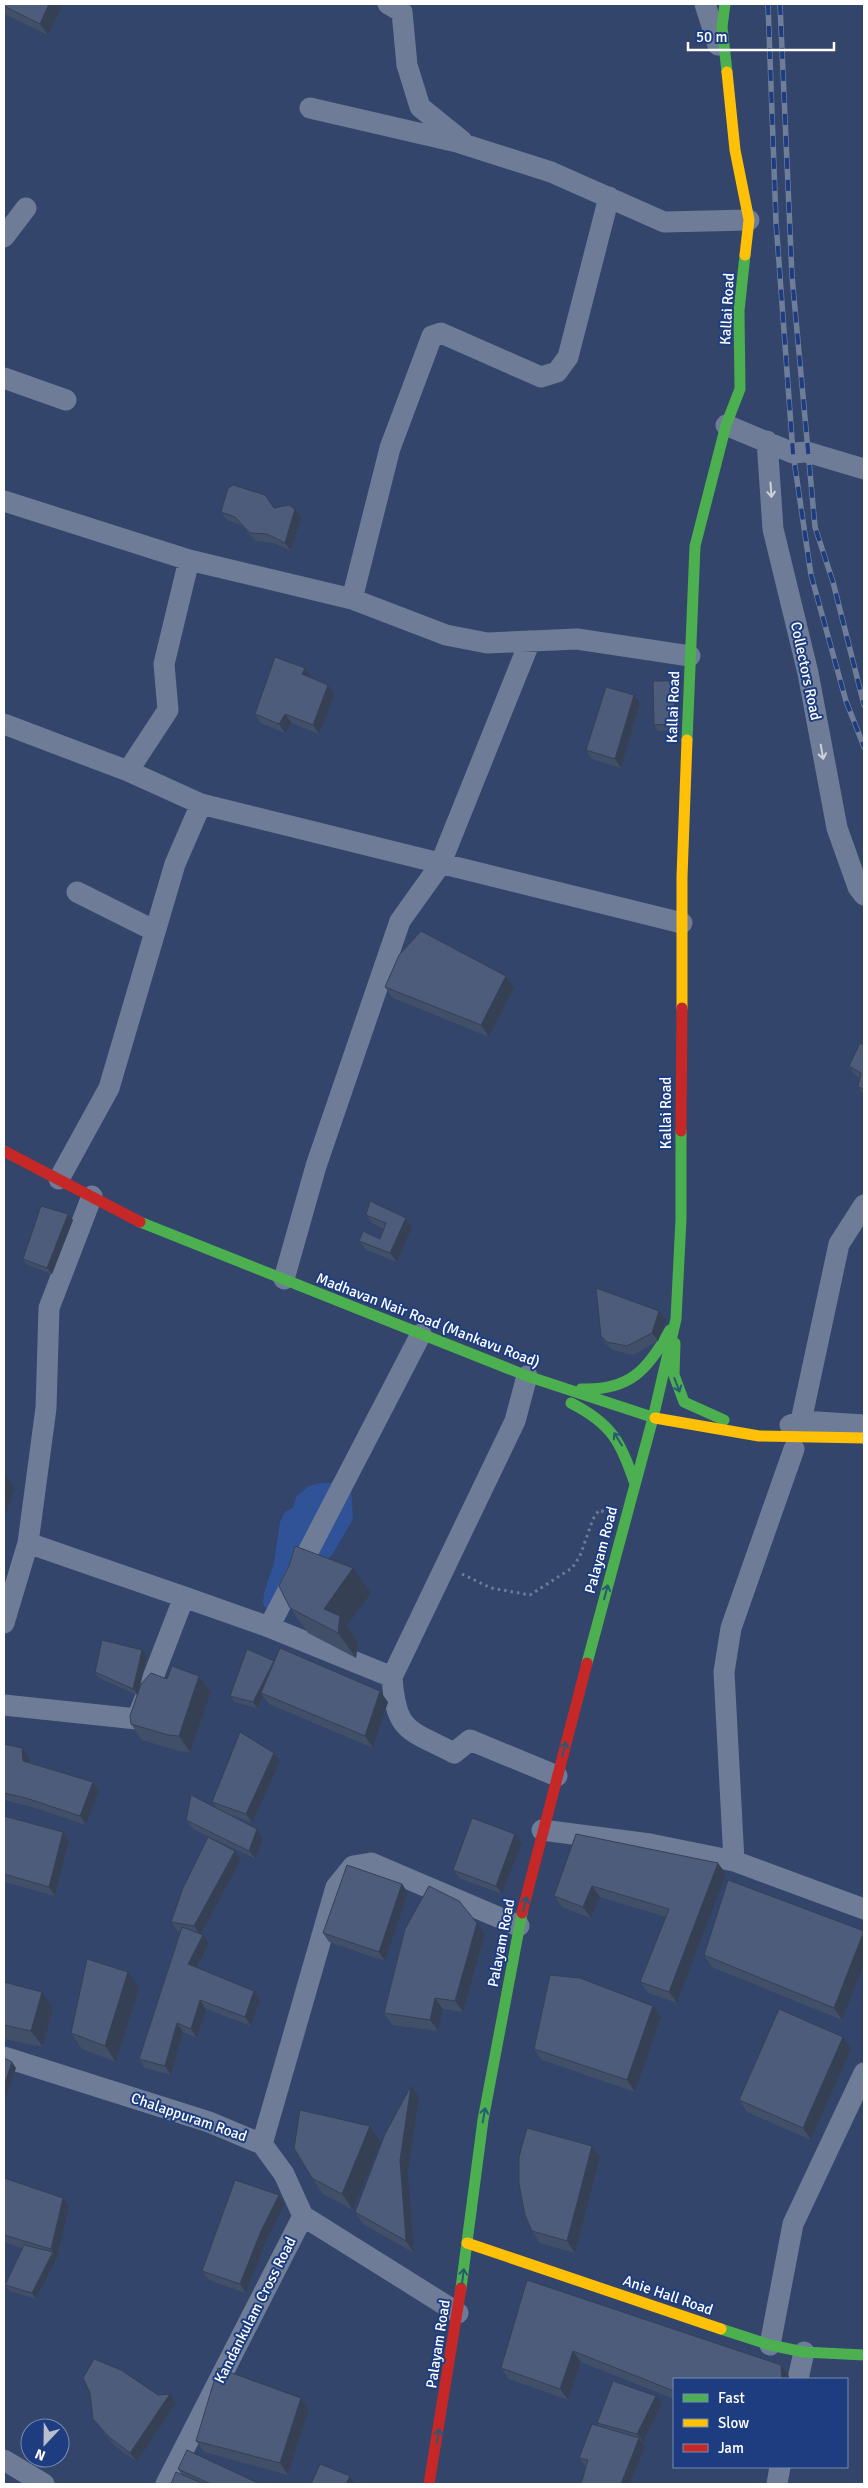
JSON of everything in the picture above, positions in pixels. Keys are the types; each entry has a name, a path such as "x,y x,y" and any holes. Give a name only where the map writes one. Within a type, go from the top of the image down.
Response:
{"main road":[{"name":"Kallai Road","path":"653,1418 676,1319 681,1219 682,923 694,546 726,426 740,389 739,311 749,220 735,150 728,69 722,27 725,4"},
{"name":"Madhavan Nair Road (Mankavu Road)","path":"4,1151 144,1224 527,1376 653,1418 749,1434 864,1438"},
{"path":"560,1386 601,1390 621,1384 643,1372 676,1319"},
{"path":"676,1319 674,1375 684,1402 749,1434"},
{"path":"527,1376 544,1389 592,1413 610,1427 622,1444 635,1484"},
{"name":"Palayam Road","path":"429,2484 458,2313 483,2120 519,1926 542,1830 653,1418"},
{"name":"Anie Hall Road","path":"467,2243 770,2345 804,2352 864,2355"}],"street":[{"path":"388,4 402,12 407,65 420,107 468,146"},
{"path":"705,4 718,46 728,69"},
{"path":"310,108 468,146 551,172 664,222 749,220"},
{"path":"352,598 390,448 432,336 441,333 541,377 557,372 568,358 609,198"},
{"path":"4,237 26,208"},
{"path":"4,378 66,400"},
{"path":"726,426 793,453 807,452 864,469"},
{"name":"Collectors Road","path":"767,441 774,529 808,673 836,828 858,887 864,895"},
{"path":"4,501 189,560 352,598 446,635 488,643 577,639 690,656"},
{"path":"128,771 168,710 164,664 189,560"},
{"path":"284,1279 316,1166 400,921 440,864 530,641"},
{"path":"4,724 128,771 201,804 682,923"},
{"path":"59,1179 109,1088 175,864 201,804"},
{"path":"77,892 155,931"},
{"path":"4,1623 28,1543 46,1408 49,1308 92,1196"},
{"path":"801,1421 839,1244 864,1205"},
{"path":"269,1627 421,1334"},
{"path":"527,1376 515,1421 392,1677 394,1706 406,1728 454,1753 470,1740 557,1776"},
{"path":"749,1434 801,1421 864,1425"},
{"path":"749,1434 794,1449 864,1451"},
{"path":"734,1861 726,1736 725,1663 731,1628 794,1449"},
{"path":"28,1543 269,1627 392,1677"},
{"path":"4,1705 137,1719 184,1597"},
{"path":"542,1830 650,1844 734,1861 864,1909"},
{"path":"262,2144 336,1888 352,1866 371,1862 519,1926"},
{"name":"Chalappuram Road","path":"4,2057 209,2122 262,2144 284,2174 304,2216"},
{"path":"770,2345 793,2224 864,2072"},
{"path":"304,2216 458,2313"},
{"name":"Kandankulam Cross Road","path":"166,2484 304,2216"},
{"path":"798,2378 804,2352"},
{"path":"4,2460 44,2484"},
{"path":"777,2484 780,2468"}],"path":[{"path":"446,1566 491,1588 530,1595 572,1568 580,1556 593,1519 599,1510 626,1516"}],"shaded area":[{"path":"332,1483 351,1489 353,1519 332,1555 268,1611 263,1604 264,1593 274,1563 280,1522 285,1512 293,1508 296,1497 309,1486"}],"building":[{"path":"4,4 49,4 40,24 4,6"},
{"path":"233,485 265,495 274,508 289,505 295,509 285,543 267,534 250,533 235,517 221,512 228,488"},
{"path":"275,657 305,668 302,674 328,685 313,725 285,714 279,724 255,714"},
{"path":"653,681 674,681 675,724 654,725"},
{"path":"606,687 634,695 615,759 586,750"},
{"path":"421,931 506,976 481,1025 385,987 399,955"},
{"path":"860,1043 864,1045 864,1089 858,1087 861,1073 849,1066"},
{"path":"370,1201 406,1218 390,1253 359,1241 363,1231 380,1239 386,1223 366,1215"},
{"path":"41,1206 68,1214 47,1268 23,1259"},
{"path":"596,1288 659,1311 652,1333 627,1346 607,1342 601,1336"},
{"path":"295,1546 353,1568 324,1609 340,1616 338,1633 290,1608 279,1586 289,1566"},
{"path":"102,1640 142,1650 133,1689 95,1672"},
{"path":"280,1648 380,1691 365,1736 261,1693"},
{"path":"247,1649 274,1661 253,1702 230,1696"},
{"path":"172,1666 199,1676 179,1736 168,1735 131,1724 130,1716 141,1684 151,1673 167,1679"},
{"path":"240,1732 274,1753 246,1814 212,1802"},
{"path":"4,1744 22,1748 23,1761 93,1782 80,1816 26,1798 4,1793"},
{"path":"191,1795 257,1829 249,1851 186,1820"},
{"path":"4,1816 63,1832 49,1887 4,1874"},
{"path":"472,1818 515,1834 496,1886 453,1870"},
{"path":"576,1834 718,1863 669,1992 640,1982 669,1909 592,1886 583,1907 554,1896"},
{"path":"208,1837 235,1851 194,1926 171,1922 183,1888"},
{"path":"347,1865 402,1884 379,1952 323,1933"},
{"path":"728,1880 864,1931 834,2008 704,1955"},
{"path":"429,1886 459,1901 477,1923 455,2001 435,1998 430,2020 384,2013 405,1929"},
{"path":"182,1927 203,1935 188,1964 254,1991 245,2017 200,2000 191,2029 177,2023 165,2066 139,2059"},
{"path":"87,1959 128,1972 105,2046 71,2033"},
{"path":"550,1975 580,1978 653,2006 627,2080 534,2049"},
{"path":"4,1982 42,1992 31,2031 4,2025"},
{"path":"779,2009 843,2037 803,2128 739,2100"},
{"path":"4,2058 12,2062 4,2086"},
{"path":"411,2086 400,2160 406,2241 355,2212 385,2134"},
{"path":"300,2110 370,2126 342,2194 312,2178 294,2148"},
{"path":"527,2128 592,2146 567,2241 532,2231 525,2215 519,2184 519,2157"},
{"path":"4,2178 63,2198 51,2249 4,2235"},
{"path":"235,2180 279,2195 261,2231 240,2284 202,2271"},
{"path":"24,2245 53,2252 32,2293 5,2285"},
{"path":"527,2280 781,2365 782,2378 673,2378 673,2391 573,2351 560,2389 501,2368"},
{"path":"94,2359 121,2370 158,2395 170,2394 130,2453 109,2437 93,2419 90,2393 83,2378"},
{"path":"218,2368 301,2398 280,2463 196,2441"},
{"path":"613,2381 656,2396 637,2434 597,2423"},
{"path":"592,2424 639,2438 621,2484 581,2484 588,2460 579,2458"},
{"path":"187,2450 260,2484 211,2484 178,2469"},
{"path":"320,2464 350,2476 346,2484 311,2484"},
{"path":"176,2472 204,2484 171,2484"}],"railway":[{"path":"768,4 776,222 793,453 811,575 846,701 864,747"},
{"path":"780,4 792,276 815,527 833,582 864,705"}],"traffic: fast":[{"path":"725,4 722,27 727,72"},
{"path":"687,740 695,546 726,425 740,389 739,311 745,255"},
{"path":"587,1663 653,1418 676,1319 681,1219 681,1131"},
{"path":"140,1222 527,1376 655,1418"},
{"path":"581,1389 598,1389 612,1386 624,1382 635,1375 654,1356 670,1330"},
{"path":"675,1343 674,1375 684,1402 724,1420"},
{"path":"571,1403 606,1427 619,1445 635,1484"},
{"path":"461,2288 483,2120 522,1913"},
{"path":"721,2329 770,2345 804,2352 864,2355"}],"traffic: slow":[{"path":"727,72 735,150 749,220 745,255"},
{"path":"682,1008 682,877 687,740"},
{"path":"655,1418 759,1436 864,1438"},
{"path":"467,2243 721,2329"}],"traffic: jam":[{"path":"681,1131 682,1008"},
{"path":"4,1151 140,1222"},
{"path":"522,1913 587,1663"},
{"path":"429,2484 461,2288"}]}
